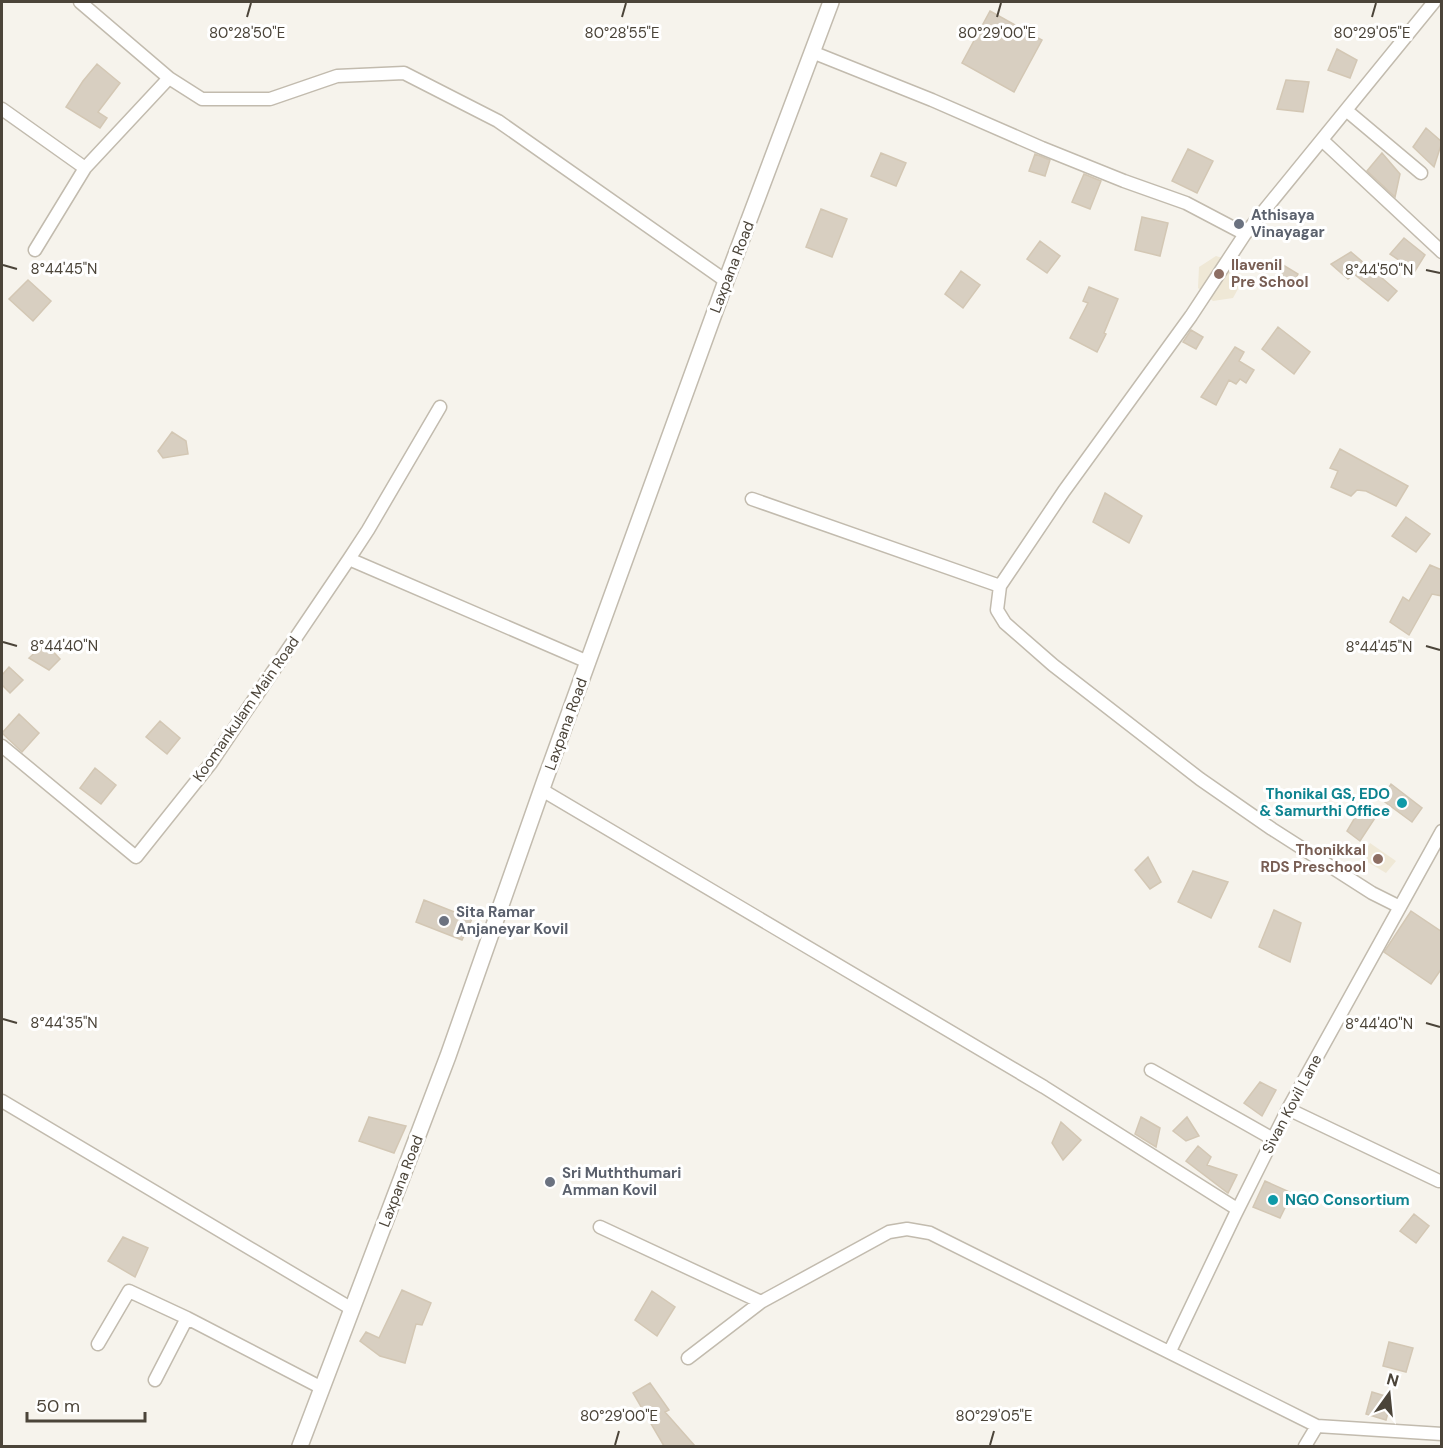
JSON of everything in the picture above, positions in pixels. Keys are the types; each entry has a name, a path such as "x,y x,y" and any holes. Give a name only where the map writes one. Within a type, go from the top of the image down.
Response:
{"street":[{"path":"80,2 169,78 202,99 270,99 337,76 404,74 498,121 726,281"},
{"name":"Laxpana Road","path":"300,1446 448,1056 726,281 831,2"},
{"path":"1400,907 1372,893 1231,802 1053,665 1005,623 997,610 1000,586 1064,491 1187,322 1245,234 1434,2"},
{"path":"812,52 932,100 1124,182 1186,203 1245,234"},
{"path":"35,250 85,168 169,78"},
{"path":"2,109 85,168"},
{"path":"1346,110 1421,174"},
{"path":"1322,140 1442,252"},
{"name":"Koomankulam Main Road","path":"2,746 136,856 211,763 368,531 440,407"},
{"path":"752,500 1000,586"},
{"path":"349,559 588,662"},
{"path":"543,790 1044,1087 1238,1209"},
{"name":"Sivan Kovil Lane","path":"1170,1351 1288,1109 1442,831"},
{"path":"1151,1070 1273,1139"},
{"path":"2,1101 352,1309"},
{"path":"1288,1109 1439,1181"},
{"path":"600,1227 761,1302"},
{"path":"688,1358 761,1302 889,1232 907,1229 930,1233 1317,1426 1442,1434"},
{"path":"98,1344 129,1291 187,1318 322,1388"},
{"path":"155,1380 187,1318"},
{"path":"1305,1446 1317,1426"}],"shaded area":[{"name":"Ilavenil Pre School","path":"1216,256 1235,262 1243,280 1233,298 1213,301 1198,288 1199,267"},
{"name":"Thonikkal RDS Preschool","path":"1370,843 1396,861 1386,873 1361,858"}],"building":[{"path":"990,11 1042,40 1014,92 962,63"},
{"path":"1337,49 1357,60 1350,78 1328,70"},
{"path":"97,64 120,83 98,112 107,118 100,128 66,107"},
{"path":"1286,80 1309,82 1303,112 1277,109"},
{"path":"1426,128 1442,142 1434,167 1413,147"},
{"path":"1188,149 1213,161 1197,193 1172,181"},
{"path":"881,153 906,163 896,186 871,176"},
{"path":"1382,153 1400,174 1395,197 1367,171"},
{"path":"1035,154 1050,160 1045,176 1029,171"},
{"path":"1084,174 1101,181 1090,209 1072,202"},
{"path":"821,209 847,219 832,257 806,247"},
{"path":"1142,217 1168,223 1160,256 1135,250"},
{"path":"1404,238 1425,255 1415,271 1390,254"},
{"path":"1040,241 1060,256 1047,273 1027,259"},
{"path":"1351,252 1373,274 1375,272 1397,291 1388,301 1354,274 1348,279 1331,264"},
{"path":"1283,265 1298,274 1290,289 1275,280"},
{"path":"961,271 980,285 963,308 945,294"},
{"path":"28,280 51,301 33,321 9,299"},
{"path":"1089,287 1118,299 1097,352 1070,338 1088,303 1083,301"},
{"path":"1278,327 1310,352 1294,374 1262,349"},
{"path":"1191,330 1203,337 1196,349 1183,342"},
{"path":"1235,347 1244,352 1239,361 1254,370 1246,383 1240,379 1236,384 1229,380 1216,405 1201,397"},
{"path":"172,432 186,441 188,454 163,458 158,451"},
{"path":"1340,449 1408,486 1396,506 1366,491 1357,490 1351,496 1331,487 1338,471 1330,468"},
{"path":"1105,493 1142,516 1129,543 1093,522"},
{"path":"1406,517 1430,534 1416,552 1392,536"},
{"path":"1430,565 1442,570 1442,596 1432,594 1409,635 1390,622 1403,597 1409,601"},
{"path":"45,643 60,659 49,670 29,658"},
{"path":"9,667 23,680 10,693 2,685 2,675"},
{"path":"19,714 39,733 22,752 2,733"},
{"path":"160,721 180,738 167,754 146,737"},
{"path":"95,768 116,785 101,804 80,788"},
{"name":"Thonikal GS, EDO & Samurthi Office","path":"1391,784 1422,808 1412,822 1381,799"},
{"path":"1360,809 1375,818 1360,841 1347,831"},
{"path":"1148,857 1161,882 1150,889 1135,870"},
{"path":"1193,871 1228,882 1211,918 1178,902"},
{"name":"Sita Ramar Anjaneyar Kovil","path":"424,900 472,919 462,940 416,922"},
{"path":"1274,910 1301,923 1290,962 1259,947"},
{"path":"1411,911 1442,932 1442,968 1431,984 1384,952"},
{"path":"1260,1082 1276,1090 1262,1116 1244,1103"},
{"path":"369,1117 406,1126 394,1153 359,1141"},
{"path":"1141,1117 1160,1128 1156,1147 1135,1134"},
{"path":"1187,1117 1199,1136 1186,1141 1173,1131"},
{"path":"1061,1122 1081,1140 1063,1160 1052,1143"},
{"path":"1198,1146 1211,1157 1207,1165 1237,1175 1228,1193 1186,1161"},
{"name":"NGO Consortium","path":"1265,1181 1292,1193 1280,1218 1253,1207"},
{"path":"1414,1214 1429,1226 1416,1243 1400,1231"},
{"path":"123,1237 148,1248 135,1277 108,1261"},
{"path":"402,1290 431,1303 422,1325 416,1324 405,1363 380,1356 360,1341 366,1332 379,1338"},
{"path":"652,1291 675,1307 657,1336 635,1320"},
{"path":"1389,1342 1413,1348 1406,1372 1383,1366"},
{"path":"650,1383 669,1410 665,1412 695,1446 664,1446 633,1393"},
{"path":"1372,1392 1392,1398 1386,1420 1366,1414"}],"place":[{"name":"Athisaya Vinayagar","path":"1239,224"},
{"name":"Ilavenil Pre School","path":"1219,274"},
{"name":"Thonikal GS, EDO & Samurthi Office","path":"1402,803"},
{"name":"Thonikkal RDS Preschool","path":"1378,859"},
{"name":"Sita Ramar Anjaneyar Kovil","path":"444,921"},
{"name":"Sri Muththumari Amman Kovil","path":"550,1182"},
{"name":"NGO Consortium","path":"1273,1200"}]}
